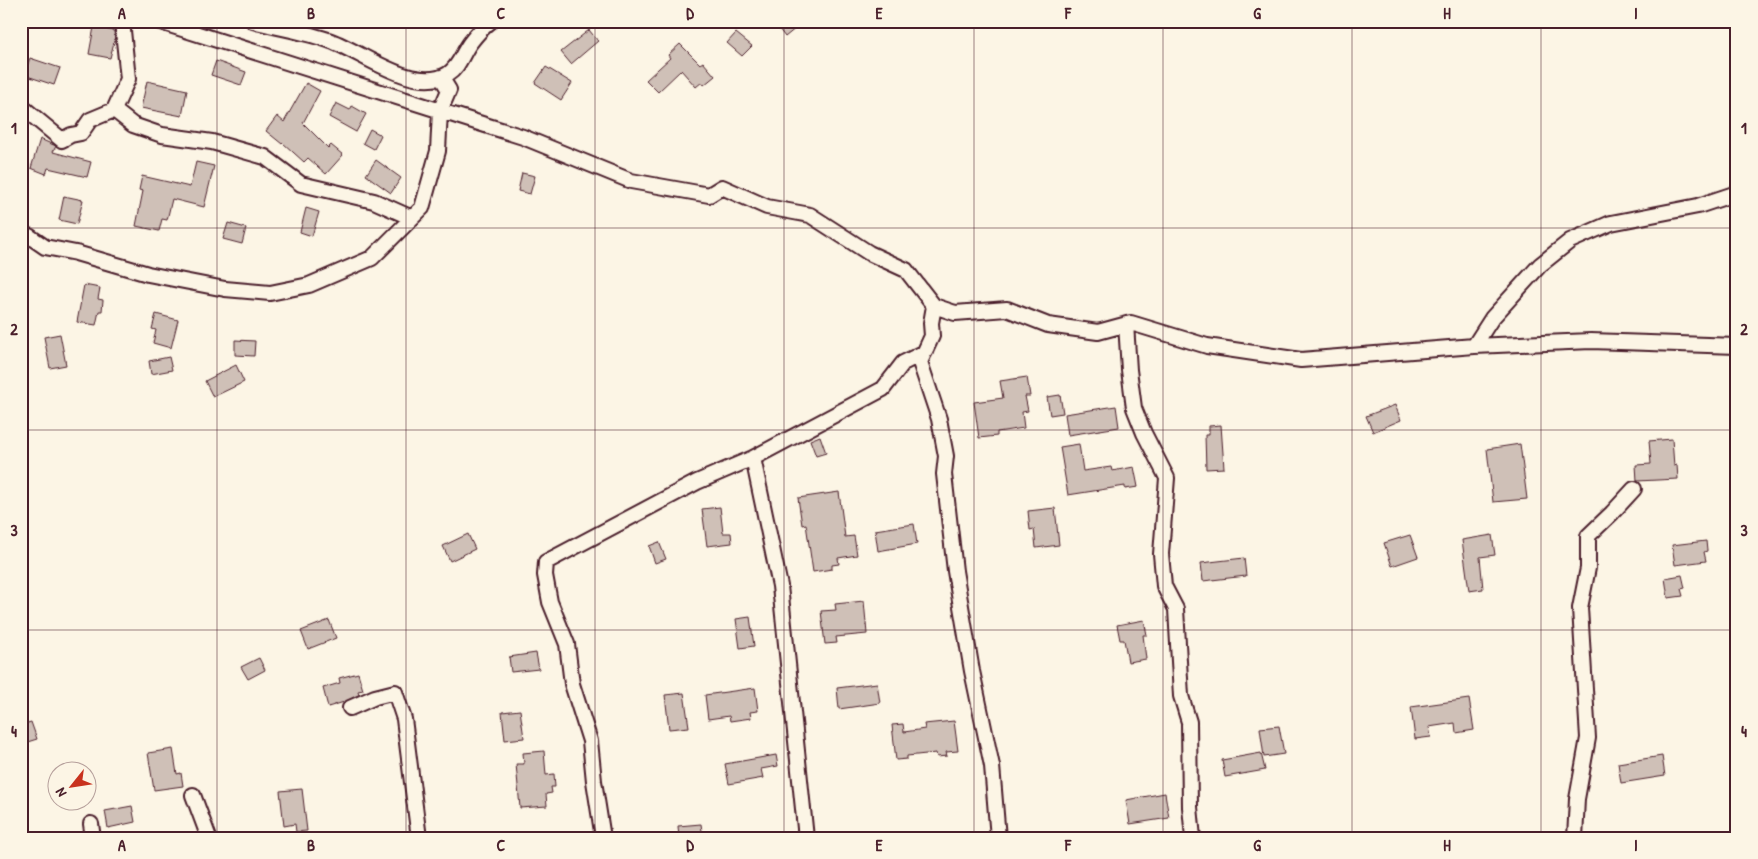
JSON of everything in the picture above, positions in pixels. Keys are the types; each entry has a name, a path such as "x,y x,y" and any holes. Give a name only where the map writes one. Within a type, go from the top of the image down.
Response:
{"street":[{"path":"21,106 62,140 71,135 81,133 90,120 114,110 128,79 122,21"},
{"path":"157,21 523,137 631,181 709,195 722,187 767,208 810,215 869,253 906,270 934,306 955,313 1007,309 1048,325 1098,332 1132,323 1207,346 1301,360 1474,346 1591,341 1737,346"},
{"path":"253,21 331,41 397,73 416,77 441,77 450,72 457,66 470,44 491,21"},
{"path":"21,236 29,236 45,247 76,253 148,274 224,289 270,293 309,285 372,258 422,208 438,151 440,111 449,90 441,77"},
{"path":"114,110 133,125 162,135 212,142 265,157 301,184 374,201 412,218"},
{"path":"1474,346 1492,318 1528,278 1540,265 1570,241 1611,223 1698,206 1737,193"},
{"path":"934,306 931,323 932,336 920,362 939,419 946,456 944,474 955,570 972,671 992,766 998,838"},
{"path":"1126,324 1134,408 1144,433 1167,478 1161,554 1164,586 1176,609 1181,696 1190,722 1190,807 1193,838"},
{"path":"603,838 590,741 572,684 567,644 550,602 544,575 546,562 697,482 753,458 883,389 903,362 925,352"},
{"path":"753,458 780,586 806,838"},
{"path":"1575,838 1577,799 1588,738 1580,608 1588,568 1588,536 1634,489"},
{"path":"350,708 375,697 394,692 404,719 419,838"},
{"path":"193,795 209,838"}],"building":[{"path":"773,21 791,21 796,28 785,37"},
{"path":"94,27 114,31 115,42 110,58 89,54"},
{"path":"589,30 598,41 571,64 561,52"},
{"path":"736,33 752,46 742,56 727,43"},
{"path":"680,44 700,64 703,62 715,76 704,85 702,82 696,87 681,70 658,92 646,80 670,58 668,55"},
{"path":"30,58 60,68 54,85 24,75"},
{"path":"216,61 246,72 241,85 211,75"},
{"path":"546,67 572,83 561,100 535,83"},
{"path":"147,81 187,90 182,116 141,108"},
{"path":"306,83 320,91 303,123 328,148 331,145 343,155 326,174 308,158 304,162 266,131 277,116 284,122"},
{"path":"336,103 350,110 352,106 366,114 356,132 329,117"},
{"path":"370,129 381,135 374,149 363,143"},
{"path":"40,139 56,146 53,152 91,162 87,177 48,168 46,174 31,168"},
{"path":"376,160 401,178 391,193 366,175"},
{"path":"196,162 214,166 204,207 172,199 167,220 162,219 159,231 136,226 143,191 139,190 142,176 190,187"},
{"path":"522,173 535,176 530,194 518,191"},
{"path":"64,196 83,200 77,224 59,220"},
{"path":"306,208 319,212 312,236 300,232"},
{"path":"228,223 246,228 242,244 223,239"},
{"path":"84,285 100,288 98,299 103,300 102,311 99,311 96,325 77,322"},
{"path":"156,314 178,320 171,348 153,343 156,330 152,329"},
{"path":"60,334 66,365 50,368 44,337"},
{"path":"235,340 255,341 254,356 235,355"},
{"path":"169,357 172,370 151,374 149,361"},
{"path":"236,365 244,382 213,397 205,381"},
{"path":"1027,377 1030,396 1025,396 1028,411 1022,412 1024,428 997,432 997,436 979,438 974,402 1003,398 1000,381"},
{"path":"1060,395 1063,413 1050,415 1047,397"},
{"path":"1395,405 1401,420 1373,432 1366,416"},
{"path":"1116,406 1119,427 1068,435 1065,414"},
{"path":"1221,425 1224,468 1206,469 1205,435 1209,435 1209,426"},
{"path":"820,436 826,453 816,456 810,440"},
{"path":"1672,439 1674,466 1677,465 1678,479 1637,481 1636,465 1651,464 1649,441"},
{"path":"1079,444 1083,471 1111,467 1112,471 1134,467 1138,487 1125,489 1125,486 1068,495 1060,447"},
{"path":"1520,444 1527,499 1493,502 1487,449"},
{"path":"839,492 845,537 854,536 857,555 838,558 839,564 832,565 832,569 813,572 806,524 802,525 798,498"},
{"path":"720,507 723,533 731,533 732,543 707,546 702,509"},
{"path":"1055,508 1059,545 1036,548 1034,529 1030,530 1028,511"},
{"path":"914,524 917,544 878,551 875,530"},
{"path":"468,534 475,549 450,561 443,546"},
{"path":"1410,535 1418,557 1392,566 1384,543"},
{"path":"1492,535 1495,555 1480,557 1483,589 1469,591 1462,540"},
{"path":"1706,541 1707,551 1704,552 1706,561 1675,565 1672,545"},
{"path":"659,542 666,559 655,563 649,546"},
{"path":"1244,558 1246,576 1203,581 1201,563"},
{"path":"1682,575 1685,588 1681,589 1683,596 1668,598 1665,578"},
{"path":"864,601 867,634 836,637 837,643 825,644 821,611 836,610 835,604"},
{"path":"750,617 754,646 740,648 736,619"},
{"path":"329,620 336,638 308,649 301,631"},
{"path":"1144,620 1147,635 1143,635 1146,659 1128,662 1124,640 1120,640 1117,625"},
{"path":"536,653 539,669 511,672 509,657"},
{"path":"259,658 265,670 248,679 241,667"},
{"path":"358,673 363,690 358,691 359,695 328,707 323,688 340,683 339,678"},
{"path":"877,683 880,703 839,709 837,688"},
{"path":"755,688 758,711 750,712 751,718 730,721 729,716 708,719 705,695"},
{"path":"684,693 689,727 669,729 665,695"},
{"path":"1469,699 1474,730 1456,733 1455,723 1429,727 1431,737 1415,739 1411,707"},
{"path":"520,710 524,738 505,740 502,712"},
{"path":"954,721 958,751 946,752 947,756 937,757 936,753 907,756 907,759 896,760 892,725 903,724 904,732 925,729 924,724"},
{"path":"31,722 37,739 21,744 21,725"},
{"path":"1279,726 1284,754 1264,757 1260,728"},
{"path":"173,749 177,774 181,773 183,786 154,790 148,753"},
{"path":"544,751 546,775 554,774 555,787 551,787 552,793 546,794 547,806 520,808 516,764 524,764 523,753"},
{"path":"1261,753 1265,770 1225,777 1222,760"},
{"path":"776,755 778,766 761,769 763,778 729,784 725,764"},
{"path":"1662,756 1665,776 1621,783 1618,763"},
{"path":"302,789 307,831 296,832 295,824 284,826 280,791"},
{"path":"1165,793 1169,818 1130,824 1126,800"},
{"path":"132,806 135,822 108,828 105,811"},
{"path":"701,824 703,838 679,838 678,826"}]}
